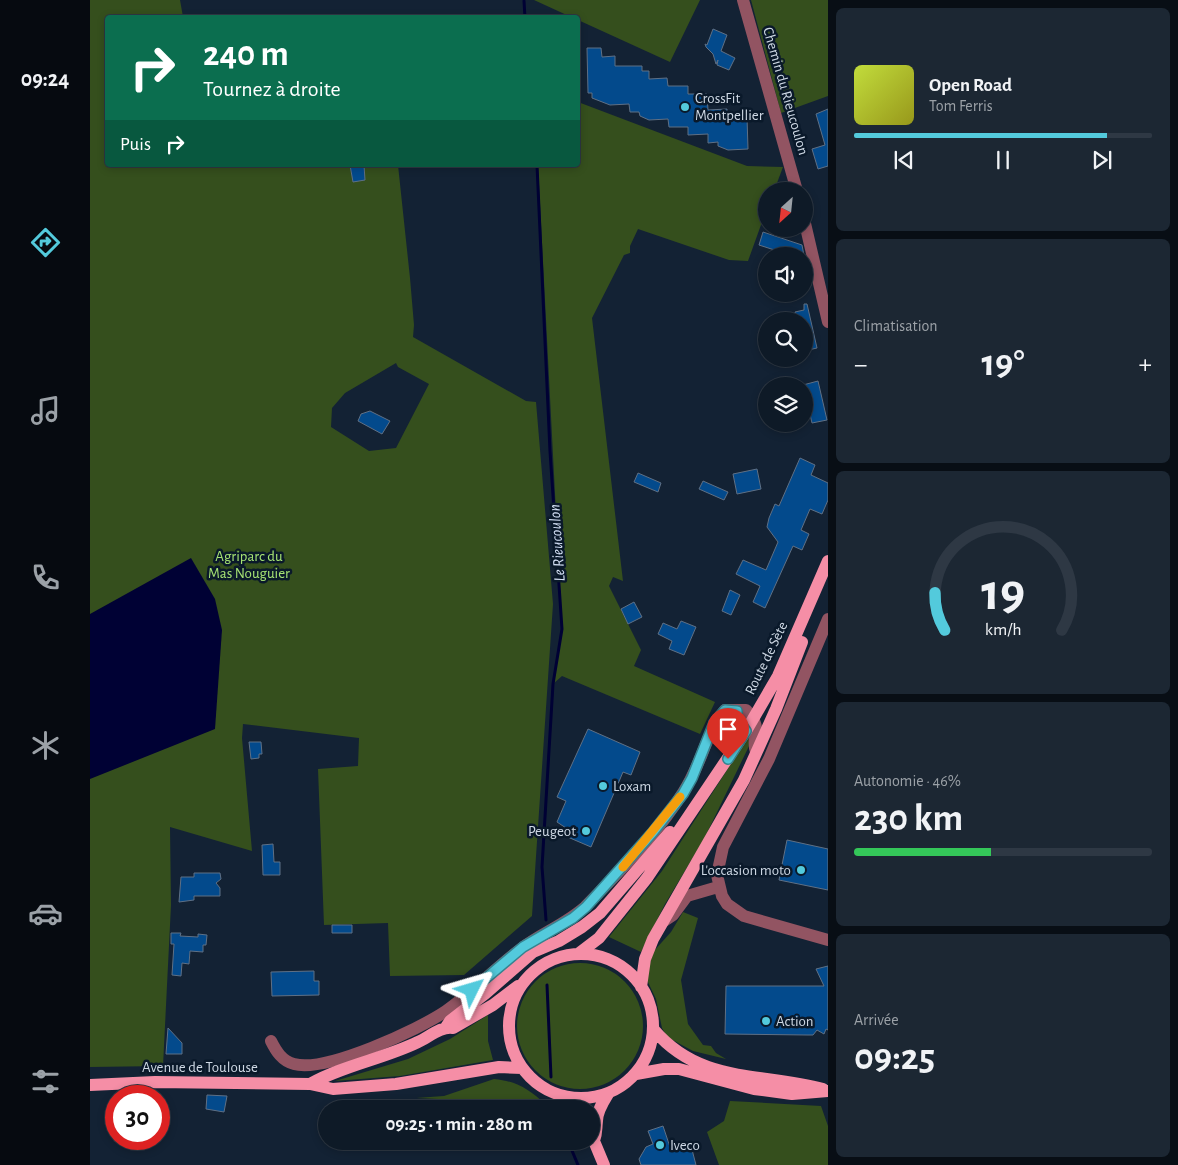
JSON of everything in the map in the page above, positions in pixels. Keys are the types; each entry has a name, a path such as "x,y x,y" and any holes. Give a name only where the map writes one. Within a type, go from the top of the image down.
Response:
{"main road":[{"name":"Route de Sète","path":"578,954 599,938 647,878 746,731 778,676 828,561"},
{"name":"Route de Sète","path":"641,987 647,953 652,939 664,921 757,754 828,577"},
{"path":"446,1027 450,1021 486,994 533,952 559,941 600,913 672,829 684,825"},
{"path":"578,954 599,956 619,964 635,978 651,1010 654,1030 648,1054 636,1074 623,1086 608,1094 587,1099 565,1097 540,1086 522,1068 511,1045 508,1020 510,1007 521,984 536,968 556,958 578,954"},
{"name":"Avenue de Toulouse","path":"310,1084 327,1074 384,1057 446,1027 453,1028 521,984"},
{"path":"654,1030 662,1040 684,1056 714,1069 762,1080 801,1083 828,1091"},
{"name":"Avenue de Toulouse","path":"90,1085 155,1082 310,1084 333,1089 396,1084 499,1067 522,1068"},
{"path":"636,1074 664,1069 679,1069 754,1089 792,1094 828,1091"},
{"path":"600,1111 608,1094"},
{"path":"597,1150 604,1165"}],"street":[{"name":"Chemin du Rieucoulon","path":"743,0 794,182"},
{"path":"808,238 828,322"},
{"path":"828,619 769,759 723,847 717,875 718,887 727,904 744,916 828,940"},
{"path":"271,1040 276,1052 286,1060 294,1064 312,1065 342,1058 403,1035 446,1011 523,947 573,918 586,907 653,832 683,794 692,778 714,723 725,710 746,710 754,718 758,730 754,745 757,754"},
{"path":"737,711 737,718 746,731"},
{"path":"664,921 673,915 687,896 718,887"}],"green space":[{"name":"Agriparc du Mas Nouguier","path":"90,0 180,0 183,15 105,15 105,167 398,167 410,278 414,325 413,337 526,401 536,402 553,604 532,916 464,975 390,976 388,923 324,925 318,769 358,766 359,738 243,724 242,738 252,851 170,827 171,905 163,1066 90,1067","holes":["396,363 398,367 429,384 396,448 369,451 331,427 332,408 345,393"]},
{"path":"534,0 700,0 670,62 580,21 580,15 567,15"},
{"path":"751,0 828,0 828,96 781,113"},
{"path":"580,103 747,166 783,167 777,182 758,182 758,233 748,261 729,260 638,229 630,246 630,253 624,255 592,318 623,581 613,577 609,586 641,650 634,666 715,702 700,734 562,676 553,684 562,629 538,167 580,167"},
{"path":"749,736 751,742 704,839 665,904 641,952 609,937 662,871"},
{"path":"683,912 698,918 681,980 688,1024 703,1045 711,1046 716,1053 726,1059 693,1051 667,1037 662,1028 656,999 646,978 653,952 671,932"},
{"path":"580,963 604,968 625,981 638,1002 643,1026 638,1050 625,1071 604,1084 580,1089 556,1084 535,1071 522,1050 517,1026 522,1002 535,981 556,968"},
{"path":"488,1015 488,1041 493,1060 400,1076 335,1081 408,1059 450,1039"},
{"path":"494,1079 522,1087 540,1100 416,1098 444,1096"},
{"path":"730,1101 821,1106 828,1126 828,1165 719,1165 707,1132 724,1121"}],"shaded area":[{"path":"191,558 215,599 222,630 215,729 90,779 90,614"}],"building":[{"path":"713,29 727,35 721,51 735,58 729,70 717,65 718,60 716,64 713,54 706,47 705,44 707,45"},
{"path":"587,48 601,48 602,57 615,56 615,66 642,66 642,71 649,71 649,79 667,78 668,86 688,86 688,94 707,94 708,110 727,109 727,117 747,117 748,149 728,150 718,146 718,142 708,143 708,134 688,135 688,127 669,127 668,119 649,120 640,116 639,112 630,112 629,104 610,105 592,98 592,93 588,93"},
{"path":"828,109 828,166 818,169 812,149 825,145 816,114"},
{"path":"350,167 364,167 365,180 353,182"},
{"path":"761,238 781,238 802,245 802,247 765,247 759,245"},
{"path":"804,304 807,304 809,312 795,312 804,310"},
{"path":"813,330 817,348 813,349"},
{"path":"818,381 827,420 813,423 813,382"},
{"path":"370,411 390,421 382,434 358,421 361,414"},
{"path":"800,458 815,465 811,475 828,483 828,500 822,514 810,509 801,530 809,534 802,550 793,546 765,608 753,602 760,586 736,574 743,560 766,570 778,542 767,527 769,518 775,504 779,506"},
{"path":"757,469 761,489 737,494 733,474"},
{"path":"638,473 661,483 658,492 634,482"},
{"path":"703,481 728,492 724,500 699,489"},
{"path":"730,590 740,595 731,615 722,611"},
{"path":"634,602 642,617 628,624 621,609"},
{"path":"681,621 696,627 684,655 669,649 672,641 658,634 663,623 677,629"},
{"path":"588,729 640,752 631,775 623,772 591,847 563,835 566,828 557,822 566,801 557,797"},
{"path":"249,742 261,742 262,754 259,754 259,758 251,759"},
{"path":"787,840 828,849 828,890 779,880"},
{"path":"273,844 274,862 280,862 280,875 263,875 262,845"},
{"path":"194,873 220,873 221,879 216,883 220,888 220,896 194,896 194,900 179,902 181,877 194,877"},
{"path":"332,925 352,925 352,933 332,933"},
{"path":"171,933 181,933 180,936 198,937 198,934 207,935 206,945 203,945 203,952 190,951 189,964 182,963 181,976 172,975 174,944 171,944"},
{"name":"Action","path":"828,966 828,1030 826,1029 824,1034 817,1030 813,1035 725,1034 726,986 824,986 816,969"},
{"path":"314,971 314,981 319,981 319,995 272,996 271,972"},
{"path":"168,1028 182,1043 182,1054 166,1054"},
{"path":"207,1095 227,1096 224,1112 206,1109"},
{"name":"Iveco","path":"663,1126 671,1150 690,1142 696,1165 641,1165 639,1159 646,1147 653,1144 648,1131"}],"waterway":[{"name":"Le Rieucoulon","path":"524,1 525,15"},
{"name":"Le Rieucoulon","path":"537,167 550,451 562,629 553,684 542,867 546,920"},
{"name":"Le Rieucoulon","path":"547,985 551,1077"},
{"name":"Le Rieucoulon","path":"572,1150 578,1165"}],"slow traffic":[{"path":"623,867 680,797"}],"place":[{"name":"CrossFit Montpellier","path":"685,107"},
{"name":"Loxam","path":"603,786"},
{"name":"Peugeot","path":"586,831"},
{"name":"L'occasion moto","path":"801,870"},
{"name":"Action","path":"766,1021"},
{"name":"Iveco","path":"660,1145"}],"route":[{"path":"472,990 523,947 573,918 586,907 683,794 702,756 714,723 725,710 729,709 737,711 737,718 746,731 728,759"}]}
